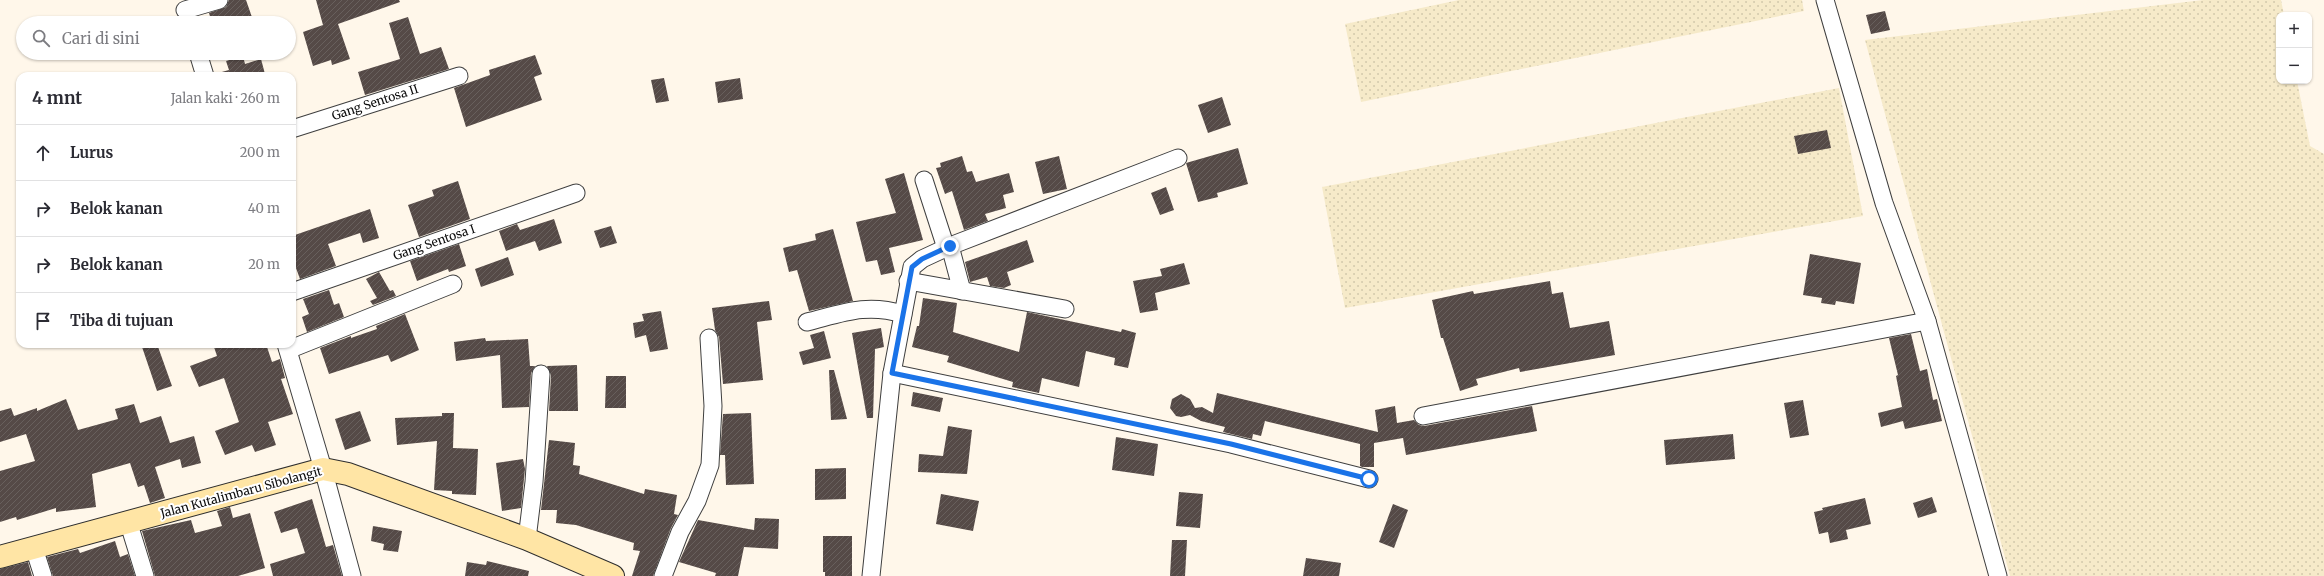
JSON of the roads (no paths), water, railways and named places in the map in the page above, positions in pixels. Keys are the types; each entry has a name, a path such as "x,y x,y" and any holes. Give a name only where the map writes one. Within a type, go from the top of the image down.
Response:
{"street":[{"path":"186,11 219,0"},
{"path":"1825,0 1884,204 1927,321 1998,576"},
{"path":"200,60 205,72"},
{"name":"Gang Sentosa II","path":"296,128 459,76"},
{"path":"871,576 892,373 908,281 912,267 922,259 948,247 1178,158"},
{"path":"924,180 962,291"},
{"name":"Gang Sentosa I","path":"296,291 576,193"},
{"path":"908,281 1065,309"},
{"path":"296,344 452,284"},
{"path":"807,322 862,308 885,308 903,314"},
{"path":"1423,416 1927,321"},
{"path":"663,576 680,532 697,501 710,465 713,406 709,338"},
{"path":"287,348 323,469 352,576"},
{"path":"892,373 1231,444 1369,479"},
{"path":"527,539 534,482 541,374"},
{"name":"Jalan Kutalimbaru Sibolangit","path":"0,557 323,469 348,474 527,539 613,576"},
{"path":"128,521 145,576"},
{"path":"34,548 43,576"}]}
